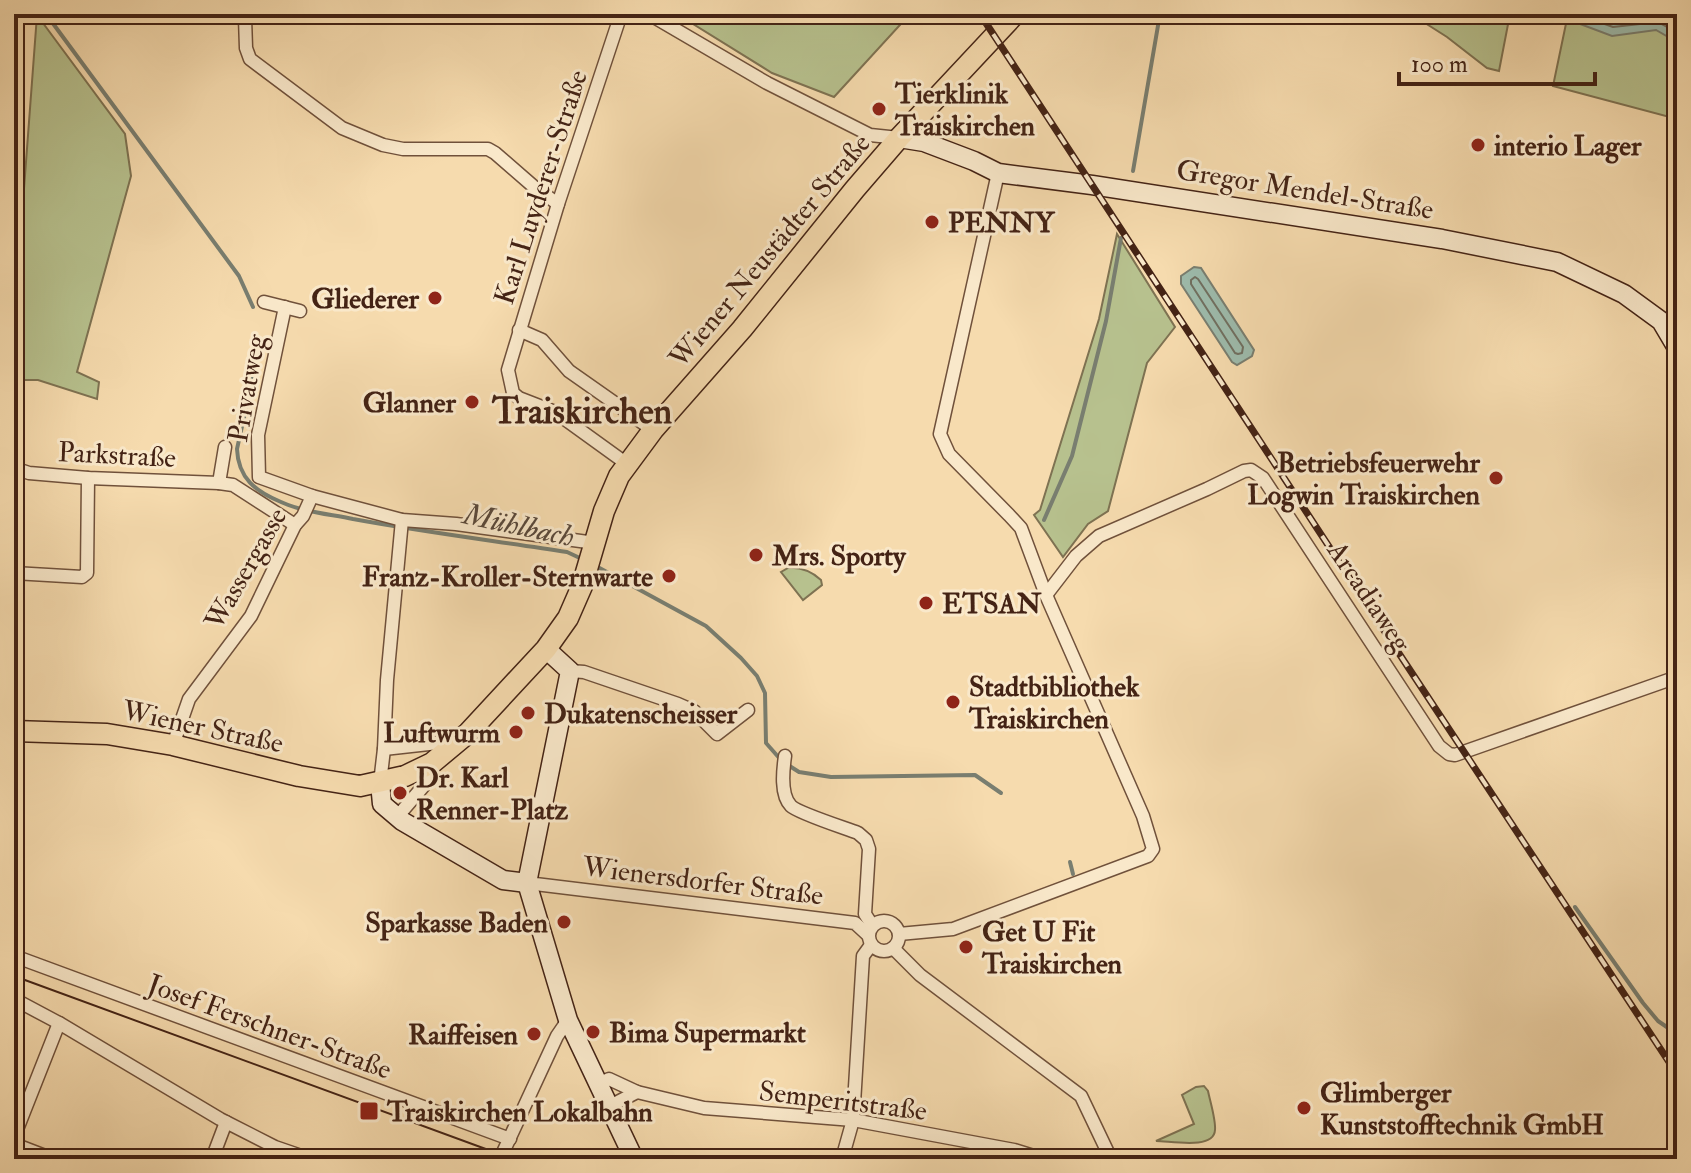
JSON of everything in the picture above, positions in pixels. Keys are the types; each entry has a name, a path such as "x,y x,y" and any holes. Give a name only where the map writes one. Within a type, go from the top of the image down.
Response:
{"main road":[{"name":"Wiener Neustädter Straße","path":"380,783 405,776 432,763 459,741 546,649 568,618 619,476 620,458 653,430 742,329 835,212 1007,17"},
{"name":"Wiener Straße","path":"14,731 107,734 173,745 299,776 360,786 380,783"}],"street":[{"path":"243,14 250,59 342,128 391,148 488,149 558,204"},
{"name":"Karl Luyderer-Straße","path":"620,458 555,412 519,398 513,393 508,370 558,204 621,14"},
{"path":"649,14 767,83 870,135 899,138"},
{"name":"Gregor Mendel-Straße","path":"899,138 924,142 998,173 1442,239 1557,262 1624,294 1661,321 1677,348"},
{"path":"899,934 953,929 1148,856 1153,849 1143,816 1046,595 1021,528 949,454 940,434 998,173"},
{"path":"264,302 300,311"},
{"name":"Privatweg","path":"285,307 258,435 259,477 305,511"},
{"path":"519,330 542,340 569,371 653,430"},
{"path":"225,447 219,483 233,485 278,512 305,511 402,526 456,524 591,555"},
{"name":"Parkstraße","path":"14,468 29,473 88,478 219,483"},
{"name":"Arcadiaweg","path":"1046,595 1076,556 1099,536 1251,470 1263,478 1439,746 1449,754 1455,755 1677,677"},
{"path":"14,573 82,577 87,573 88,478"},
{"name":"Wassergasse","path":"173,745 189,699 251,616 305,511"},
{"path":"402,526 387,680 380,783 382,804 397,817 503,880 527,883"},
{"path":"546,649 570,671 584,672 694,711 717,734 748,710"},
{"path":"570,671 527,883 568,1020 634,1159"},
{"path":"384,749 459,741"},
{"path":"785,756 785,797 792,808 858,833 866,840 869,849 865,914 871,935 882,951 893,948 899,934 894,923 883,920 871,935 863,956 853,1120 842,1159"},
{"path":"397,817 427,782 432,763"},
{"name":"Wienersdorfer Straße","path":"527,883 855,923 871,935"},
{"path":"893,948 920,975 1081,1096 1111,1159"},
{"name":"Josef Ferschner-Straße","path":"14,956 510,1139"},
{"path":"14,999 226,1122 275,1147 310,1159"},
{"path":"500,1159 557,1036 568,1020"},
{"path":"14,1137 59,1023"},
{"name":"Semperitstraße","path":"598,1084 609,1079 637,1092 704,1108 853,1120 1014,1150 1043,1159"},
{"path":"608,1107 637,1092"},
{"path":"212,1159 226,1122"},
{"path":"14,1144 53,1159"}],"green space":[{"path":"677,14 910,14 834,97 772,73"},
{"path":"1411,14 1510,14 1499,71 1487,68"},
{"path":"1568,14 1677,14 1677,119 1553,86"},
{"path":"37,15 125,134 131,176 77,372 99,382 97,399 38,380 14,380 14,253 20,242"},
{"path":"1117,234 1175,327 1147,363 1108,511 1088,524 1063,557 1034,515 1040,510 1099,319"},
{"path":"788,568 810,572 821,580 822,585 803,600 781,572"},
{"path":"1204,1086 1214,1116 1213,1136 1200,1142 1156,1141 1194,1124 1182,1095"}],"water":[{"path":"1560,14 1677,14 1677,42 1656,30 1612,36"},
{"path":"1194,267 1201,268 1254,350 1252,356 1237,365 1232,362 1181,284 1181,276"}],"waterway":[{"name":"Mühlbach","path":"46,14 239,276 253,307"},
{"path":"1133,171 1160,14"},
{"path":"1044,520 1072,456 1106,321 1121,238"},
{"name":"Mühlbach","path":"258,354 237,449 245,476 264,494 316,512 567,552 582,559"},
{"name":"Mühlbach","path":"594,565 706,626 741,658 757,676 765,693 766,743 781,760"},
{"name":"Mühlbach","path":"788,765 799,772 831,777 975,775 1001,793"},
{"name":"Mühlbach","path":"1070,862 1073,874"},
{"name":"Mühlbach","path":"1575,907 1643,1003 1658,1021 1677,1034"}],"tram line":[{"path":"14,976 513,1159"}],"railway":[{"path":"980,14 1677,1074"}],"place":[{"name":"Tierklinik Traiskirchen","path":"879,109"},
{"name":"interio Lager","path":"1478,145"},
{"name":"PENNY","path":"932,222"},
{"name":"Gliederer","path":"435,298"},
{"name":"Glanner","path":"472,402"},
{"name":"Betriebsfeuerwehr Logwin Traiskirchen","path":"1496,478"},
{"name":"Mrs. Sporty","path":"756,555"},
{"name":"Franz-Kroller-Sternwarte","path":"669,576"},
{"name":"ETSAN","path":"926,603"},
{"name":"Stadtbibliothek Traiskirchen","path":"953,702"},
{"name":"Dukatenscheisser","path":"528,713"},
{"name":"Luftwurm","path":"516,732"},
{"name":"Dr. Karl Renner-Platz","path":"400,793"},
{"name":"Sparkasse Baden","path":"564,922"},
{"name":"Get U Fit Traiskirchen","path":"966,947"},
{"name":"Bima Supermarkt","path":"593,1032"},
{"name":"Raiffeisen","path":"534,1034"},
{"name":"Glimberger Kunststofftechnik GmbH","path":"1304,1108"},
{"name":"Traiskirchen Lokalbahn","path":"369,1111"}],"district":[{"name":"Traiskirchen","path":"582,410"}]}
